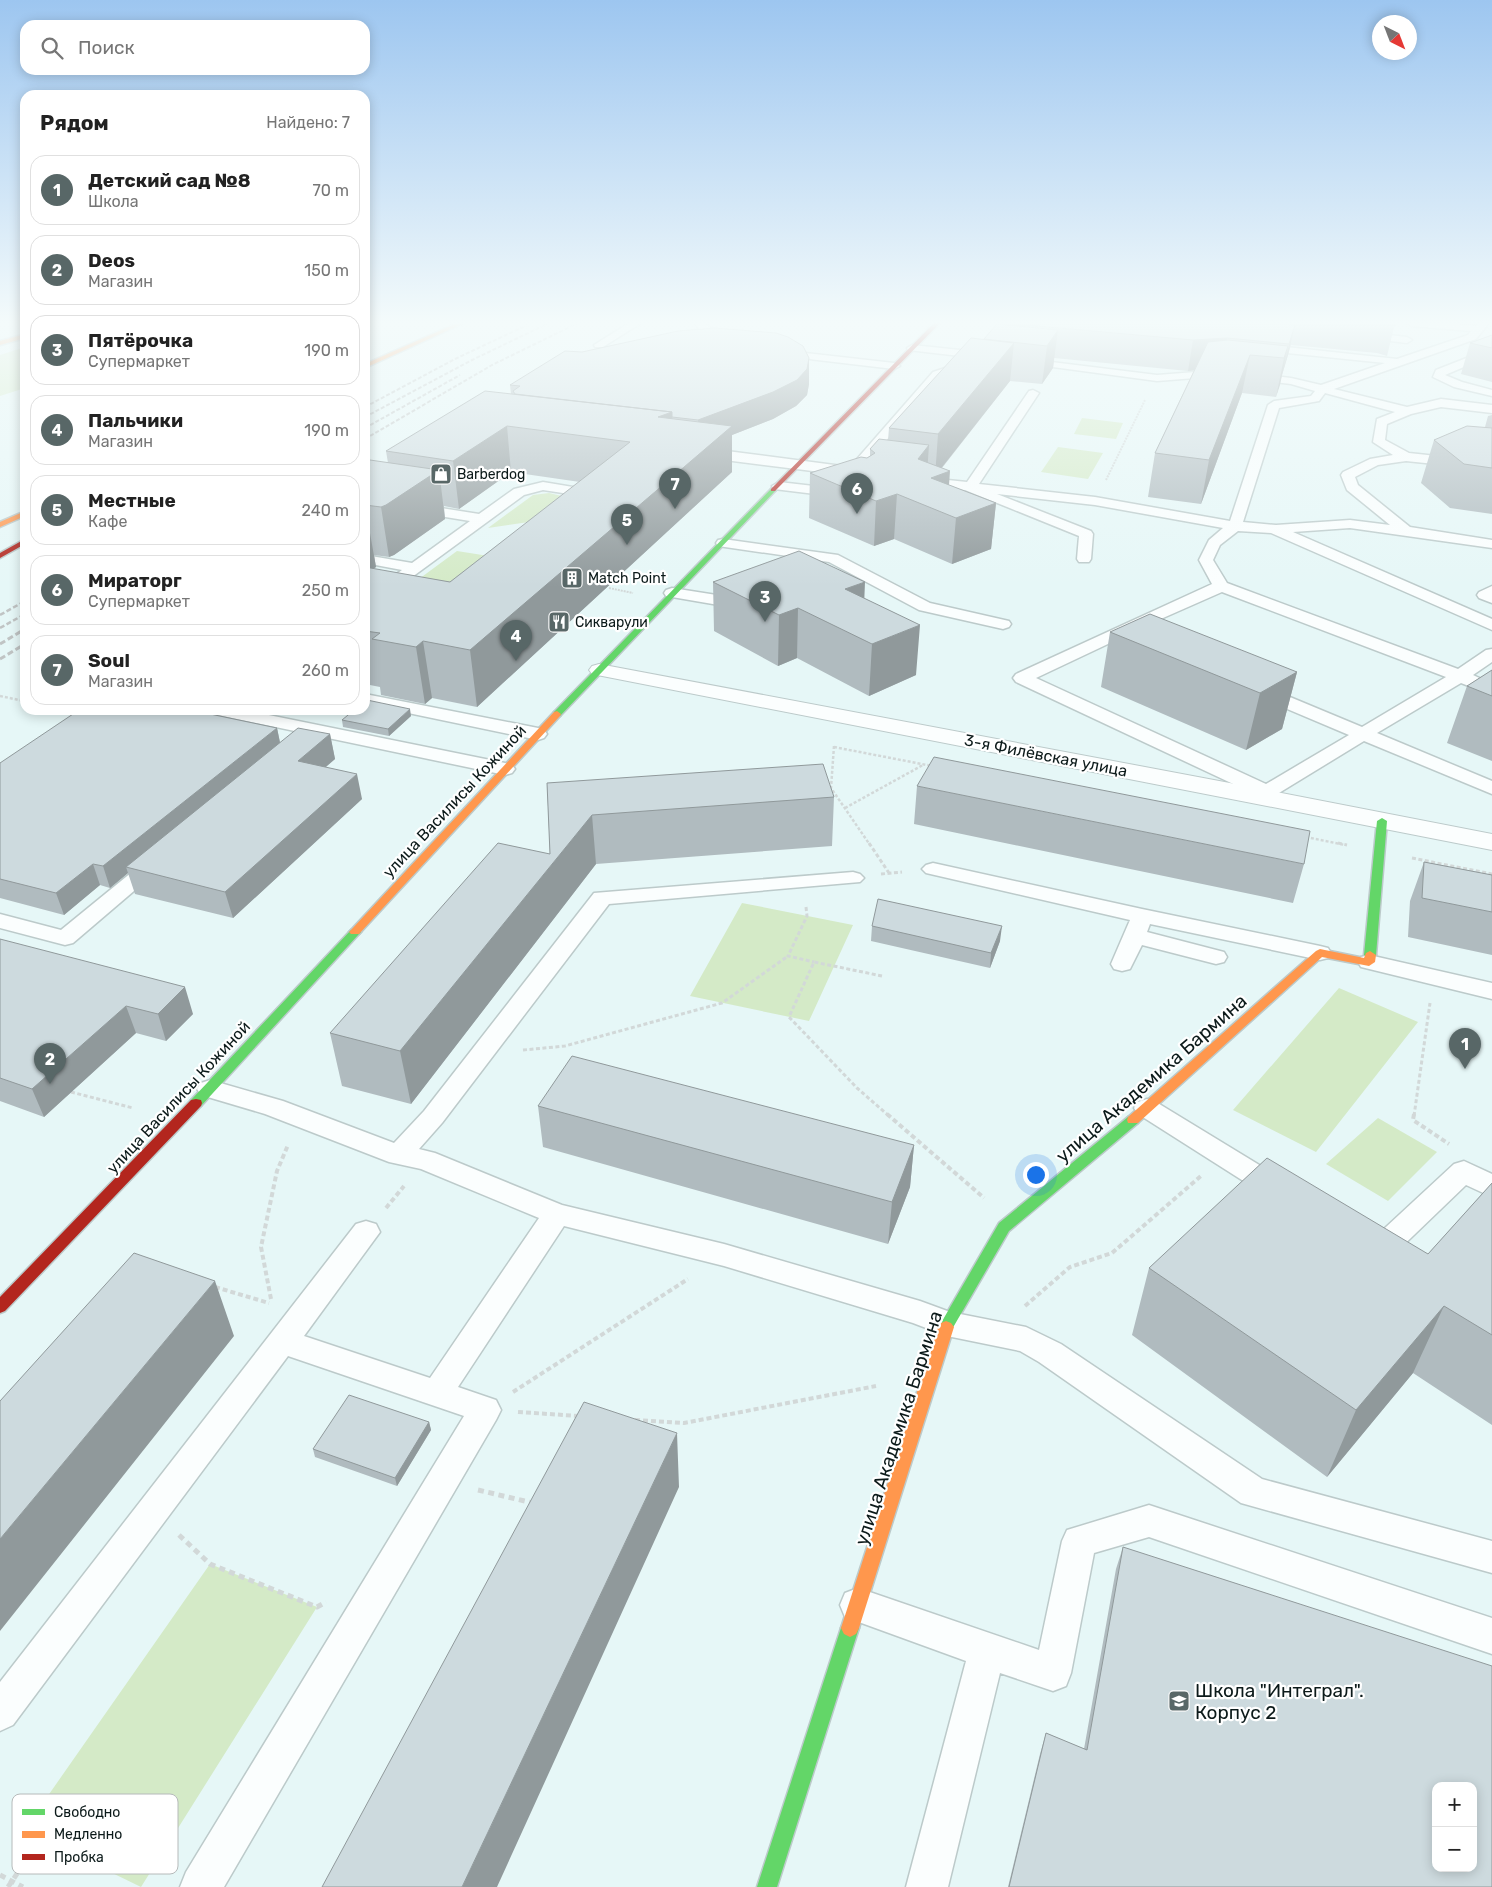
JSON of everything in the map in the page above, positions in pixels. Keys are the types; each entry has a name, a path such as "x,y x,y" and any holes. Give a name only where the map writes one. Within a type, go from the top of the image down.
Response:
{"street":[{"name":"улица Василисы Кожиной","path":"0,1307 210,1089 538,734 672,593 851,411"},
{"path":"0,525 20,515"},
{"path":"0,549 20,539"},
{"path":"0,556 20,545"},
{"name":"3-я Филёвская улица","path":"599,670 754,701 1259,793 1382,821 1492,842"},
{"path":"1320,952 1369,962 1382,821"},
{"name":"улица Академика Бармина","path":"767,1887 948,1324 1004,1228 1146,1108 1320,952"}],"lane":[{"path":"853,472 905,411"},
{"path":"970,488 1021,411"},
{"path":"1272,411 1235,526 1214,543 1206,560 1220,586 1460,676 1492,690"},
{"path":"1406,457 1379,442 1381,422 1407,411"},
{"path":"691,451 873,474"},
{"path":"1406,531 1352,487 1348,475 1375,462 1406,457 1492,466"},
{"path":"902,478 970,488 1095,501 1235,526 1274,529 1350,524 1492,544"},
{"path":"370,493 381,486"},
{"path":"370,601 519,492 543,486 580,492 587,497 585,502 446,612 416,620 374,612 370,609"},
{"path":"779,486 856,495"},
{"path":"970,488 1086,534 1084,559"},
{"path":"370,501 482,519"},
{"path":"1274,529 1492,625"},
{"path":"722,543 833,558 924,607 1004,624"},
{"path":"370,560 415,568"},
{"path":"1220,586 1022,678 1259,793 1364,734 1460,676 1492,654"},
{"path":"1492,591 1485,595 1492,598"},
{"path":"672,593 760,607"},
{"path":"1121,632 1139,640"},
{"path":"1247,685 1492,788"},
{"path":"370,700 538,734"},
{"path":"242,715 505,769"},
{"path":"293,749 316,730"},
{"path":"0,921 65,938 171,850"},
{"path":"933,869 1138,926 1216,957"},
{"path":"412,1157 433,1117 602,898 853,878"},
{"path":"1138,926 1320,952"},
{"path":"1122,964 1138,926"},
{"path":"1369,962 1430,978 1492,991"},
{"path":"210,1089 274,1107 412,1157 557,1214 724,1256 920,1313 948,1324 1026,1340 1050,1353 1253,1492 1492,1557"},
{"path":"1146,1108 1297,1202"},
{"path":"1354,1237 1378,1252 1464,1171 1492,1187"},
{"path":"436,1394 557,1214"},
{"path":"0,1712 366,1232"},
{"path":"201,1887 485,1410 282,1341"},
{"path":"858,1605 1053,1673 1079,1541 1149,1521 1492,1636"},
{"path":"927,1887 987,1650"}],"path":[{"path":"1095,501 1140,411"},
{"path":"609,588 636,594"},
{"path":"0,696 20,700"},
{"path":"834,747 934,766"},
{"path":"833,757 831,788 889,873"},
{"path":"845,808 925,765"},
{"path":"1302,836 1492,874"},
{"path":"853,878 933,869"},
{"path":"482,1053 565,1046 722,1003 788,956 807,916 803,882"},
{"path":"788,956 882,976"},
{"path":"814,962 789,1017 857,1088 990,1204"},
{"path":"1430,978 1430,1003 1413,1120 1459,1152 1464,1171"},
{"path":"71,1092 132,1108"},
{"path":"208,1284 272,1304 261,1247 277,1172 300,1117"},
{"path":"994,1334 1070,1267 1112,1253 1224,1156"},
{"path":"366,1232 412,1157"},
{"path":"485,1410 724,1256"},
{"path":"632,1419 684,1423 876,1386"},
{"path":"485,1410 584,1416"},
{"path":"442,1482 538,1504"},
{"path":"153,1510 210,1564 317,1607 333,1598"},
{"path":"8,1887 17,1874"},
{"path":"0,1875 24,1887"}],"green space":[{"path":"1082,418 1123,423 1116,439 1074,434"},
{"path":"1058,447 1103,453 1088,479 1041,472"},
{"path":"549,493 566,497 543,520 488,528 533,495"},
{"path":"457,551 495,557 429,608 389,601"},
{"path":"742,903 853,925 809,1021 690,996"},
{"path":"1339,988 1418,1022 1316,1152 1233,1110"},
{"path":"1378,1118 1437,1152 1388,1201 1326,1164"},
{"path":"210,1564 317,1607 178,1828 178,1794 49,1794"},
{"path":"114,1874 149,1874 141,1887"}],"building":[{"path":"452,411 664,411 672,412 658,417 732,426 470,650 423,641 416,647 372,639 380,633 370,632 370,568 450,582 630,442 507,426 453,461 386,451"},
{"path":"664,411 722,411 698,420 672,417 672,412"},
{"path":"904,411 957,411 938,434 889,428"},
{"path":"1175,411 1228,411 1209,460 1155,453"},
{"path":"1467,426 1492,428 1492,468 1464,464 1434,440"},
{"path":"879,439 929,445 918,459 950,471 931,478 996,503 956,518 897,494 876,501 810,473 861,457 867,458 875,453 870,449"},
{"path":"370,460 439,470 386,505 381,507 370,506"},
{"path":"799,551 865,582 845,589 920,625 872,644 798,608 779,615 713,582"},
{"path":"1150,614 1297,672 1260,693 1110,632"},
{"path":"1492,670 1492,696 1467,686"},
{"path":"370,701 410,709 388,729 342,720 348,715 370,715"},
{"path":"72,715 215,715 277,728 103,866 93,864 56,893 0,879 0,763"},
{"path":"298,728 330,734 298,761 357,774 225,892 126,867"},
{"path":"934,757 1310,831 1304,864 917,786"},
{"path":"823,764 834,797 592,815 400,1051 330,1033 498,843 550,854 547,783"},
{"path":"1424,862 1492,875 1492,912 1422,898"},
{"path":"878,899 1002,926 991,953 872,926"},
{"path":"0,939 185,987 158,1014 126,1006 32,1089 0,1078"},
{"path":"572,1056 914,1145 892,1202 538,1106"},
{"path":"1267,1158 1428,1254 1492,1183 1492,1335 1444,1306 1356,1410 1149,1268"},
{"path":"134,1253 215,1281 0,1539 0,1401"},
{"path":"349,1395 429,1422 395,1478 313,1449"},
{"path":"584,1402 677,1433 462,1887 322,1887"},
{"path":"1123,1547 1492,1666 1492,1887 1009,1887 1046,1733 1087,1750"}],"railway":[{"path":"370,414 376,411"},
{"path":"370,425 395,411"},
{"path":"370,436 413,411"},
{"path":"0,615 20,604"},
{"path":"0,628 20,617"},
{"path":"0,644 20,632"},
{"path":"0,659 20,647"}],"traffic: fast":[{"path":"557,714 773,490"},
{"path":"1370,955 1382,821"},
{"path":"196,1103 355,932"},
{"path":"946,1327 1004,1227 1133,1120"},
{"path":"767,1887 850,1628"}],"traffic: slow":[{"path":"0,525 20,515"},
{"path":"355,932 557,714"},
{"path":"1133,1120 1320,953 1369,962 1370,955"},
{"path":"850,1628 946,1327"}],"traffic: jam":[{"path":"773,490 851,411"},
{"path":"0,556 20,544"},
{"path":"0,1307 196,1103"}],"place":[{"name":"Barberdog","path":"441,474"},
{"name":"Soul","path":"675,509"},
{"name":"Мираторг","path":"857,514"},
{"name":"Местные","path":"627,545"},
{"name":"Match Point","path":"572,578"},
{"name":"Сикварули","path":"559,622"},
{"name":"Пятёрочка","path":"765,622"},
{"name":"Пальчики","path":"516,661"},
{"name":"Детский сад №8","path":"1465,1069"},
{"name":"Deos","path":"50,1084"},
{"name":"Школа \"Интеграл\". Корпус 2","path":"1179,1701"}]}
